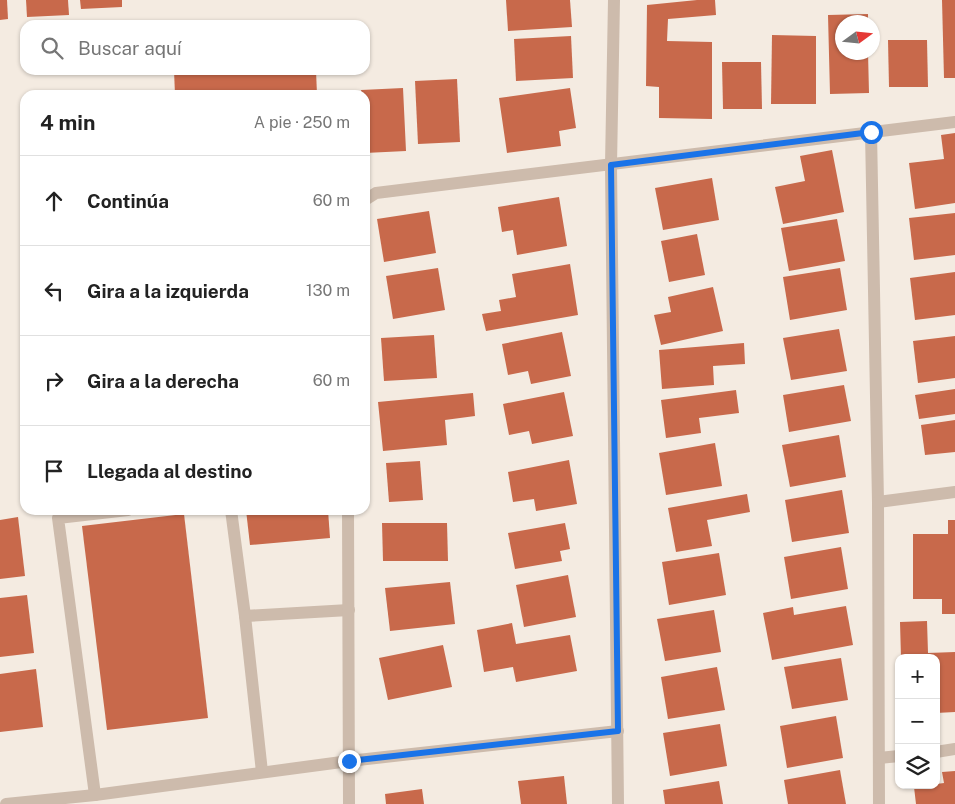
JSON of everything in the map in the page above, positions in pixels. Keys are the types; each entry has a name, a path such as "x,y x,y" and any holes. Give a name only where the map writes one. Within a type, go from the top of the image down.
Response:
{"street":[{"path":"614,0 611,165 618,804"},
{"path":"370,196 376,192 955,122"},
{"path":"871,132 878,502 879,804"},
{"path":"878,502 955,492"},
{"path":"84,515 58,518 95,799"},
{"path":"232,515 262,772"},
{"path":"348,515 349,804"},
{"path":"245,616 349,610"},
{"path":"6,804 95,799 262,772 618,731"},
{"path":"940,751 955,749"},
{"path":"879,758 895,756"}],"building":[{"path":"0,0 7,0 8,19 0,20"},
{"path":"26,0 68,0 69,15 27,17"},
{"path":"80,0 122,0 122,7 81,9"},
{"path":"506,0 570,0 572,27 508,31"},
{"path":"715,0 716,15 668,19 667,41 712,42 712,119 659,118 659,87 646,86 647,5"},
{"path":"942,0 955,0 955,78 944,78"},
{"path":"868,14 835,15 835,60 868,60 869,93 830,94 828,15"},
{"path":"772,35 816,36 816,104 771,104"},
{"path":"571,36 573,78 516,81 514,39"},
{"path":"888,40 927,40 928,87 889,87"},
{"path":"722,62 761,62 762,109 723,109"},
{"path":"174,75 316,75 317,90 175,90"},
{"path":"457,79 460,142 418,144 415,81"},
{"path":"403,88 406,151 370,153 370,90 361,90"},
{"path":"570,88 576,128 559,131 561,146 507,153 499,98"},
{"path":"955,133 955,203 915,209 909,163 944,159 941,135"},
{"path":"832,150 844,212 783,224 775,187 805,181 800,156"},
{"path":"712,178 719,220 663,230 655,188"},
{"path":"559,197 567,246 517,255 513,230 502,232 498,207"},
{"path":"429,211 436,253 384,262 377,219"},
{"path":"955,213 955,255 914,260 909,218"},
{"path":"837,219 845,261 789,271 781,228"},
{"path":"697,234 705,275 669,282 661,241"},
{"path":"570,264 578,315 486,331 482,314 501,311 499,300 516,297 512,274"},
{"path":"438,268 445,310 393,319 386,276"},
{"path":"840,268 847,310 790,320 783,277"},
{"path":"955,272 955,315 915,320 910,278"},
{"path":"713,287 723,331 661,345 654,315 671,312 668,297"},
{"path":"839,329 847,371 791,380 783,338"},
{"path":"562,332 571,376 531,384 528,371 508,375 502,344"},
{"path":"434,335 437,378 384,381 381,338"},
{"path":"955,336 955,378 918,383 913,341"},
{"path":"744,343 745,364 713,366 714,385 662,389 659,350"},
{"path":"844,385 851,421 789,432 783,395"},
{"path":"955,389 955,414 919,419 915,395"},
{"path":"736,390 739,413 699,418 701,433 666,438 661,400"},
{"path":"564,392 573,436 532,444 529,431 509,435 503,404"},
{"path":"473,393 475,416 445,420 447,445 383,451 378,402"},
{"path":"955,420 955,452 925,455 921,425"},
{"path":"839,435 846,477 790,487 782,445"},
{"path":"715,443 722,486 666,495 659,453"},
{"path":"569,460 577,504 536,511 534,499 513,502 508,472"},
{"path":"420,461 423,500 389,502 386,463"},
{"path":"842,490 849,533 792,542 785,500"},
{"path":"747,494 750,512 707,520 712,546 676,552 668,508"},
{"path":"184,515 208,718 107,730 82,526"},
{"path":"247,515 328,515 330,538 250,545"},
{"path":"18,517 25,576 0,579 0,520"},
{"path":"948,520 955,520 955,614 942,614 942,599 913,599 913,534 948,534"},
{"path":"382,523 447,523 448,561 383,561"},
{"path":"565,523 570,549 560,551 562,561 515,569 508,533"},
{"path":"841,547 848,589 791,599 784,557"},
{"path":"719,553 726,595 669,605 662,562"},
{"path":"568,575 576,617 524,627 516,585"},
{"path":"450,582 455,624 390,631 385,588"},
{"path":"27,595 34,653 0,657 0,598"},
{"path":"846,606 853,645 772,660 763,613 793,607 794,615"},
{"path":"714,610 721,652 665,661 657,619"},
{"path":"927,621 928,653 955,652 955,712 940,713 940,654 901,654 900,622"},
{"path":"512,623 516,644 570,635 577,671 516,682 513,667 484,672 477,630"},
{"path":"443,645 452,687 388,700 379,658"},
{"path":"841,658 848,700 792,709 784,667"},
{"path":"717,667 725,710 668,719 661,677"},
{"path":"36,669 43,727 0,732 0,674"},
{"path":"836,716 843,758 787,768 780,726"},
{"path":"720,724 727,766 670,776 663,733"},
{"path":"840,770 846,804 788,804 784,780"},
{"path":"955,771 955,804 916,804 914,789 940,789 940,784 944,783 942,772"},
{"path":"564,776 567,804 521,804 518,781"},
{"path":"719,781 723,804 665,804 663,790"},
{"path":"422,789 424,804 386,804 385,794"}],"route":[{"path":"349,761 618,731 611,165 871,132"}]}
